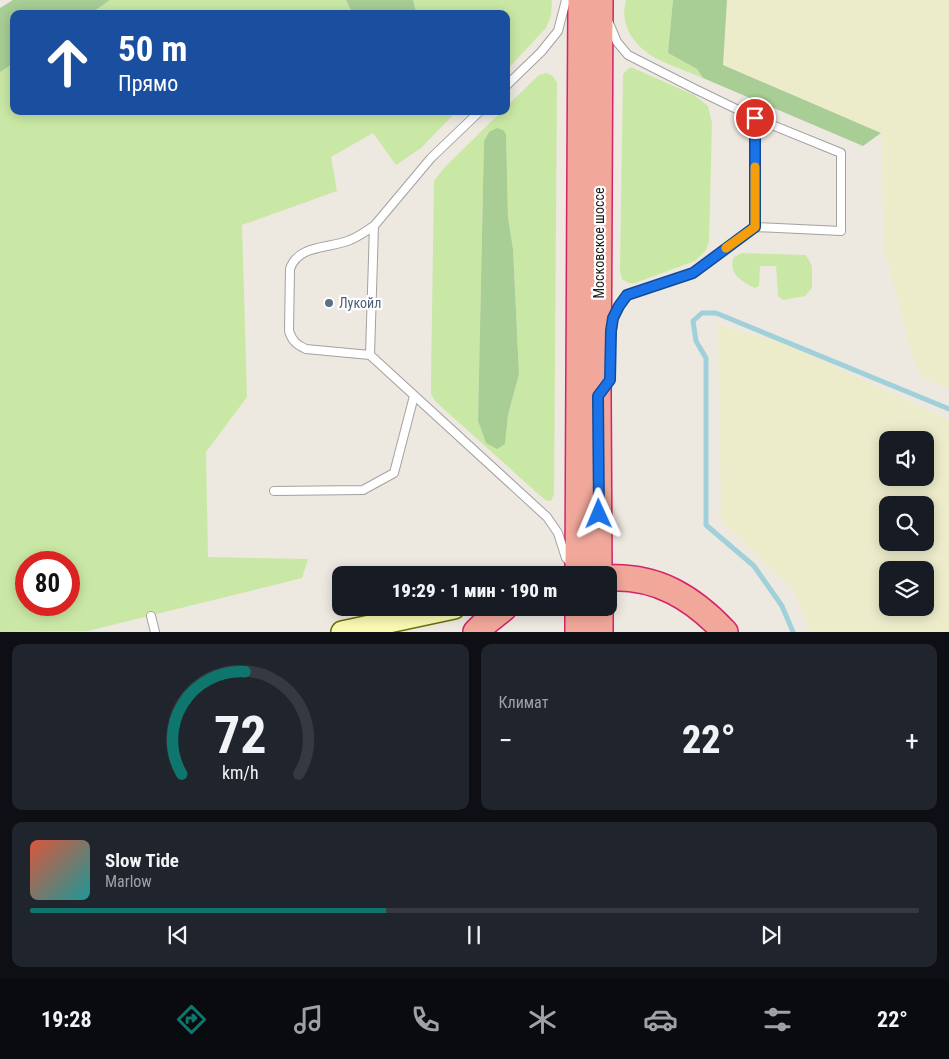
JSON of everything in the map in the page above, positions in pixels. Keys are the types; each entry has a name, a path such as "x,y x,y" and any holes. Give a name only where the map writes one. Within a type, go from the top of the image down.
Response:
{"highway":[{"name":"Московское шоссе","path":"581,0 585,566"},
{"name":"Московское шоссе","path":"586,566 602,391 600,0"},
{"path":"617,578 651,582 671,589 714,620 724,632"},
{"path":"476,632 494,616"},
{"path":"578,616 578,632"},
{"path":"600,616 600,632"}],"main road":[{"path":"342,632 417,616"}],"lane":[{"path":"510,82 541,52 558,31 566,0"},
{"path":"607,0 607,15 611,30 617,42 628,55 695,90 755,118 841,153 841,230 755,227 693,273 627,295 613,318 610,350"},
{"path":"476,115 431,158 374,226 350,240 305,252 292,262 290,269 289,331 291,339 298,346 306,349 370,355 547,517 558,533 566,558 576,566"},
{"path":"755,118 755,227"},
{"path":"370,355 374,226"},
{"path":"274,491 363,490 394,474 414,396"},
{"path":"151,616 154,632"}],"green space":[{"path":"13,0 110,0 96,10 10,10 10,66 0,72 0,8"},
{"path":"110,0 346,0 351,10 96,10"},
{"path":"346,0 413,0 416,10 351,10"},
{"path":"413,0 552,0 551,16 546,28 510,67 510,10 416,10"},
{"path":"626,0 673,0 668,53 697,69 703,78 667,64 642,49 628,30 624,16"},
{"path":"673,0 727,0 723,65 881,133 863,146 703,78 697,69 668,53"},
{"path":"727,0 949,0 949,389 922,378 913,359 884,248 881,133 723,65"},
{"path":"10,66 10,115 453,115 421,148 396,165 373,133 331,157 337,191 242,225 247,397 206,452 208,557 308,559 302,578 88,631 0,632 0,72"},
{"path":"629,68 633,68 694,95 708,106 712,123 709,241 706,250 695,261 635,283 629,283 622,279 620,271 623,74"},
{"path":"546,73 553,76 557,83 554,494 551,501 545,500 435,401 431,394 434,181 444,168 498,115 510,115 510,103 539,75","holes":["489,132 506,134 508,217 513,249 519,374 508,415 505,444 486,443 478,421 484,141"]},
{"path":"497,128 503,130 506,134 508,217 513,249 519,374 508,415 505,444 497,449 486,443 478,421 484,141 489,132"},
{"path":"742,253 806,255 812,266 812,288 805,296 783,300 778,296 776,266 760,266 759,286 755,288 750,286 737,276 732,268 734,257"},
{"path":"718,325 782,342 949,420 949,631 811,631 793,590 721,521"}],"waterway":[{"path":"793,632 782,606 754,566 706,525 706,358 696,341 693,321 702,313 716,313 949,409"}],"slow traffic":[{"path":"726,248 755,227 755,167"}],"place":[{"name":"Лукойл","path":"329,303"}],"route":[{"path":"599,514 598,396 610,380 613,318 627,295 693,273 755,227 755,118"}]}
